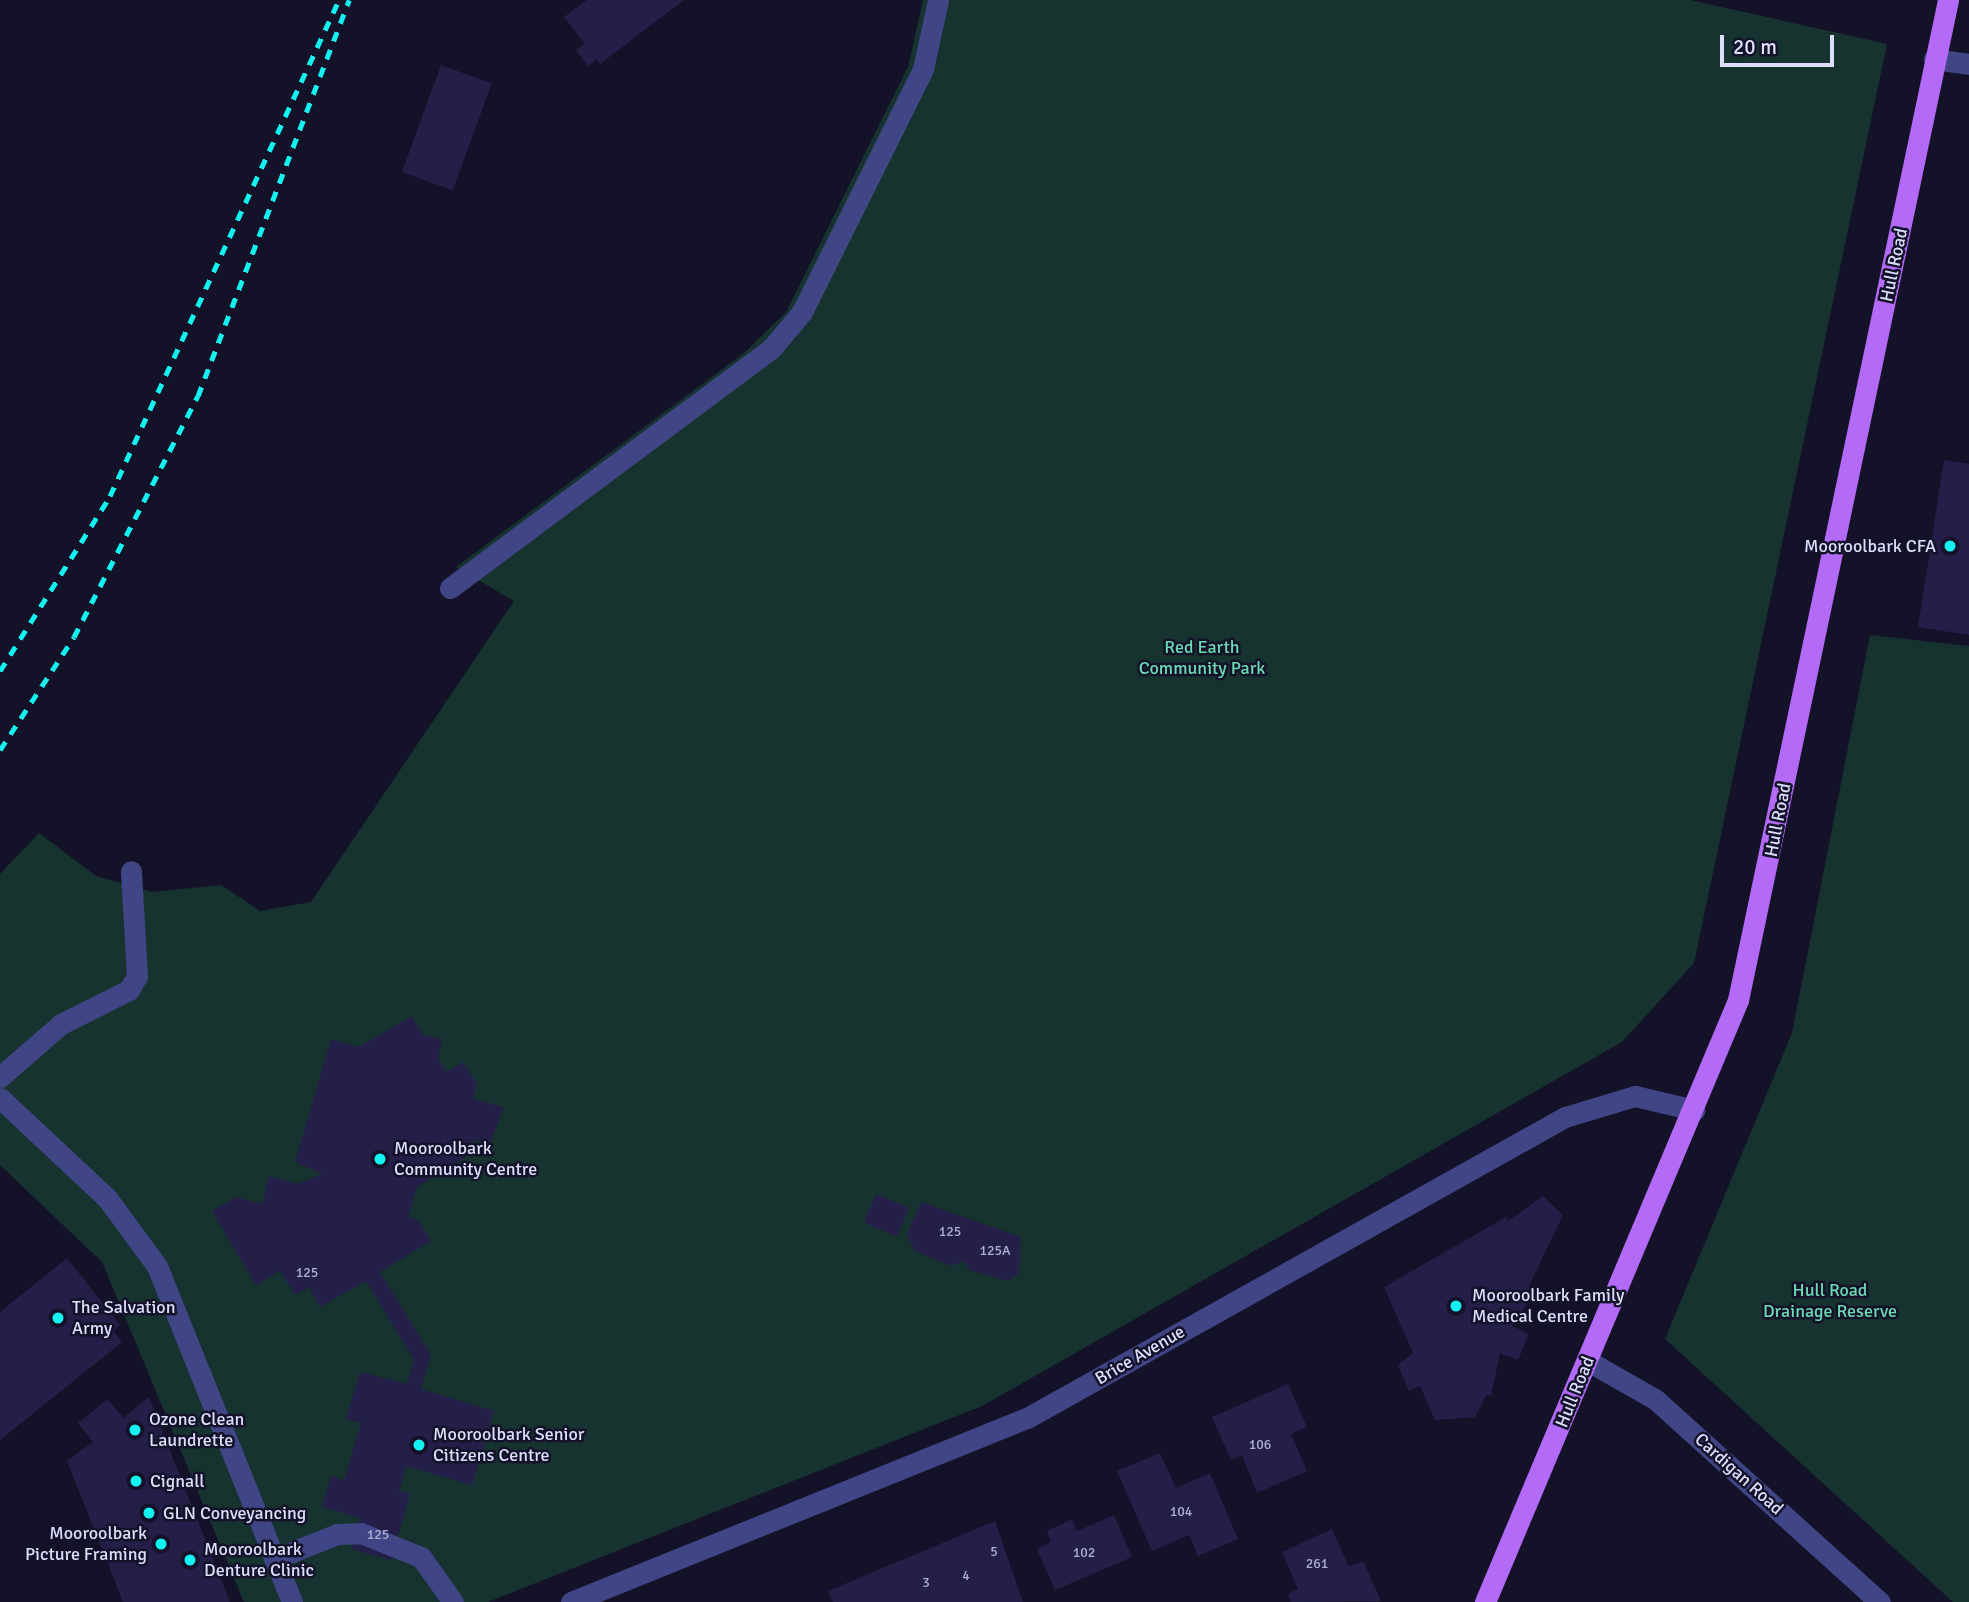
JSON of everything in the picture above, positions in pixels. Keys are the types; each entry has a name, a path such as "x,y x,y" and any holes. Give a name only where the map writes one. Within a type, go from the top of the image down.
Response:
{"main road":[{"name":"Hull Road","path":"1485,1602 1738,1000 1753,943 1947,0"}],"street":[{"path":"450,588 771,349 787,331 802,312 923,69 938,0"},
{"path":"1934,60 1969,64"},
{"path":"0,1077 61,1024 129,990 137,976 131,871"},
{"name":"Brice Avenue","path":"571,1602 1027,1418 1565,1117 1635,1096 1694,1110"},
{"path":"0,1098 107,1198 157,1266 292,1602"},
{"name":"Cardigan Road","path":"1588,1361 1655,1399 1880,1602"},
{"path":"274,1559 337,1534 361,1533 421,1557 453,1602"}],"green space":[{"name":"Red Earth Community Park","path":"923,0 1690,0 1887,44 1694,963 1622,1042 982,1406 488,1602 244,1602 102,1262 0,1165 0,874 39,833 96,876 152,892 221,885 260,911 311,902 514,601 456,567 744,353 786,312 908,67"},
{"name":"Hull Road Drainage Reserve","path":"1870,635 1969,646 1969,1602 1953,1602 1665,1339 1792,1033"}],"building":[{"path":"587,0 684,0 600,64 597,59 588,66 576,50 585,44 564,17"},
{"path":"441,65 492,83 453,191 402,172"},
{"name":"Mooroolbark CFA","path":"1944,460 1969,464 1969,635 1918,627"},
{"name":"Mooroolbark Community Centre","path":"412,1016 423,1035 442,1039 438,1058 446,1072 463,1062 477,1084 473,1099 504,1107 490,1144 473,1140 469,1155 417,1187 408,1217 418,1220 431,1241 380,1272 431,1355 421,1389 494,1411 472,1485 406,1466 399,1491 410,1494 391,1560 351,1549 360,1518 322,1507 331,1476 344,1480 361,1423 346,1419 360,1372 407,1384 414,1360 366,1281 320,1307 309,1287 295,1295 280,1271 256,1285 212,1211 236,1197 262,1204 269,1176 298,1184 322,1174 295,1162 331,1039 359,1047"},
{"path":"876,1194 909,1208 897,1237 864,1223"},
{"name":"Mooroolbark Family Medical Centre","path":"1543,1196 1563,1215 1529,1286 1537,1289 1512,1326 1529,1334 1518,1360 1500,1353 1491,1396 1487,1394 1475,1417 1435,1420 1420,1386 1409,1391 1398,1365 1413,1353 1384,1287 1506,1217 1508,1221"},
{"path":"921,1202 1021,1237 1019,1273 1008,1281 969,1270 964,1261 951,1266 915,1251 907,1234"},
{"name":"The Salvation Army","path":"67,1258 120,1325 113,1331 122,1342 0,1440 0,1312"},
{"path":"1288,1384 1307,1427 1291,1434 1307,1471 1257,1493 1242,1455 1231,1460 1212,1417"},
{"path":"149,1397 230,1602 123,1602 67,1461 93,1442 78,1423 108,1399 123,1418"},
{"path":"1160,1453 1176,1488 1210,1473 1238,1539 1198,1556 1189,1535 1152,1551 1117,1471"},
{"path":"1114,1515 1132,1557 1055,1590 1037,1549 1051,1542 1047,1531 1072,1519 1077,1531"},
{"path":"995,1521 1023,1602 833,1602 828,1591"},
{"path":"1332,1529 1349,1567 1363,1561 1381,1601 1291,1602 1288,1594 1298,1589 1282,1552"}],"railway":[{"path":"0,671 110,496 339,0"},
{"path":"0,750 74,637 198,396 349,0"}],"place":[{"name":"Mooroolbark CFA","path":"1950,546"},
{"name":"Mooroolbark Community Centre","path":"380,1159"},
{"name":"Mooroolbark Family Medical Centre","path":"1456,1306"},
{"name":"The Salvation Army","path":"58,1318"},
{"name":"Ozone Clean Laundrette","path":"135,1430"},
{"name":"Mooroolbark Senior Citizens Centre","path":"419,1445"},
{"name":"Cignall","path":"136,1481"},
{"name":"GLN Conveyancing","path":"149,1513"},
{"name":"Mooroolbark Picture Framing","path":"161,1544"},
{"name":"Mooroolbark Denture Clinic","path":"190,1560"}]}
